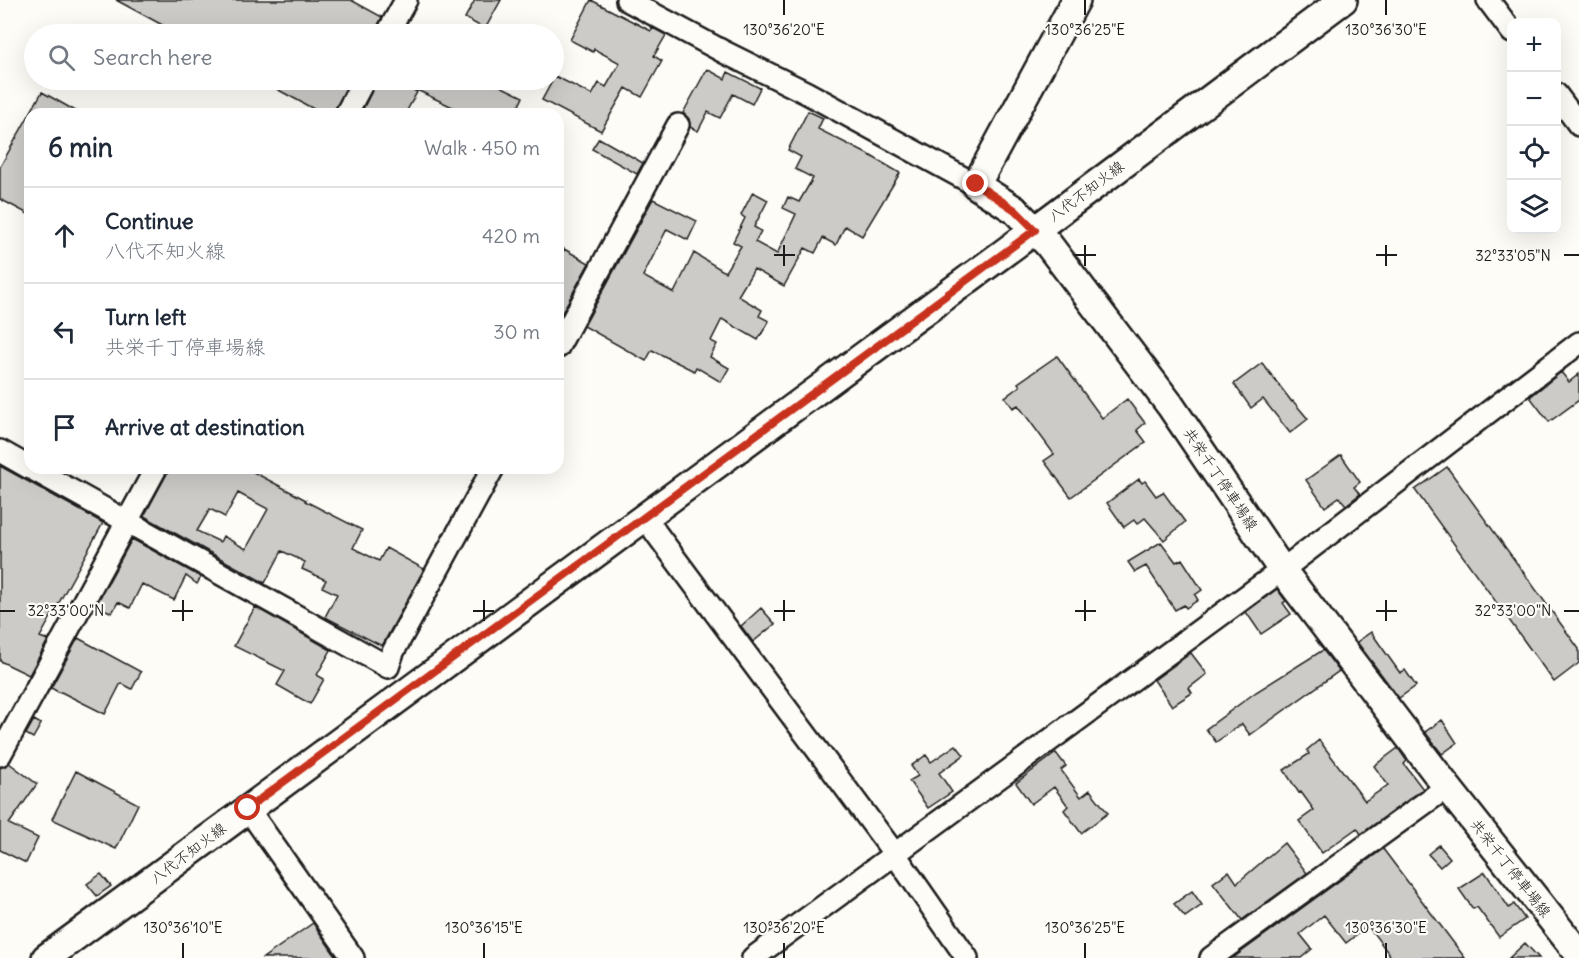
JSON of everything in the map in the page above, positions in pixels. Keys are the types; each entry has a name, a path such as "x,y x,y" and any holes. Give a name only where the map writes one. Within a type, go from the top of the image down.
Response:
{"main road":[{"path":"976,184 1076,0"},
{"name":"八代不知火線","path":"46,958 1035,230 1343,0"},
{"name":"共栄千丁停車場線","path":"976,184 1015,210 1048,244 1170,405 1282,570 1447,787 1579,954"}],"street":[{"path":"393,24 406,0"},
{"path":"627,0 976,184"},
{"path":"1488,0 1507,25"},
{"path":"349,108 359,90"},
{"path":"1561,100 1579,125"},
{"path":"564,336 678,125"},
{"path":"753,958 1282,570 1579,343"},
{"path":"0,451 24,465"},
{"path":"41,474 388,667 393,652 490,474"},
{"path":"0,755 153,474"},
{"path":"645,516 656,534 894,853 967,958"},
{"path":"1211,958 1447,787"},
{"path":"248,808 353,958"}],"building":[{"path":"116,0 351,0 382,17 379,24 160,24"},
{"path":"475,0 501,0 488,24 476,24 465,18"},
{"path":"591,0 651,31 653,28 666,35 654,56 662,61 642,97 626,88 601,131 564,112 564,108 557,108 542,100 547,90 564,90 564,81 592,95 599,83 606,87 620,63 594,49 593,52 570,40"},
{"path":"707,69 725,79 728,72 760,88 752,104 733,94 720,118 708,112 698,131 690,127 689,119 683,113"},
{"path":"279,90 345,90 336,108 312,108"},
{"path":"372,90 413,90 417,92 408,108 363,108"},
{"path":"417,90 509,90 523,97 518,108 454,108"},
{"path":"42,92 70,108 33,108"},
{"path":"808,111 823,118 818,129 900,173 862,236 845,226 836,245 823,238 815,253 805,248 784,286 754,269 738,296 762,310 759,316 769,321 758,340 722,319 711,341 717,344 710,357 729,368 721,382 696,367 694,371 652,350 646,361 584,326 653,199 697,221 688,240 667,229 643,276 674,293 694,253 725,272 741,246 733,242 745,218 741,215 753,192 768,200 754,227 761,231 755,242 777,254 796,214 783,208 788,197 799,202 813,178 795,169 801,157 788,150"},
{"path":"24,124 24,212 0,199 0,167"},
{"path":"599,138 643,163 637,174 592,149"},
{"path":"564,249 589,263 564,309"},
{"path":"1057,356 1102,418 1127,399 1145,423 1137,430 1146,442 1071,497 1044,461 1054,454 1018,405 1013,408 1005,397 1020,386 1018,383"},
{"path":"1262,363 1308,419 1290,433 1263,399 1251,408 1234,384"},
{"path":"1561,372 1569,382 1579,374 1579,400 1549,422 1530,397"},
{"path":"1341,455 1360,482 1354,487 1360,494 1346,505 1339,497 1325,507 1306,480"},
{"path":"0,466 103,523 40,637 48,640 29,675 0,661"},
{"path":"1447,467 1579,649 1579,663 1554,682 1415,490"},
{"path":"167,474 257,474 362,530 353,548 379,561 386,548 424,569 382,646 325,617 337,594 322,587 326,580 302,569 305,562 282,551 265,583 144,516","holes":["238,493 268,509 246,549 223,536 220,542 197,531 210,509 225,517"]},
{"path":"1139,479 1142,483 1145,481 1156,496 1163,492 1185,522 1164,540 1145,518 1137,524 1134,520 1124,527 1107,503"},
{"path":"132,539 201,577 197,584 186,576 174,600 142,584 130,608 118,602 112,613 96,605"},
{"path":"1161,542 1176,562 1182,559 1202,590 1195,595 1198,600 1186,608 1184,605 1175,610 1146,566 1135,572 1128,562"},
{"path":"1277,589 1286,601 1283,603 1291,614 1261,634 1246,612"},
{"path":"255,607 331,650 317,675 324,679 310,704 277,685 285,671 234,646"},
{"path":"761,608 775,624 753,642 741,626"},
{"path":"1371,632 1400,673 1405,670 1416,686 1399,698 1357,642"},
{"path":"78,638 141,672 132,689 121,683 105,714 51,688"},
{"path":"1323,650 1339,671 1250,735 1242,724 1216,742 1206,729 1256,692"},
{"path":"1191,653 1207,674 1189,688 1192,693 1172,706 1154,680"},
{"path":"34,720 41,724 33,738 26,734"},
{"path":"1442,720 1457,743 1442,754 1425,732"},
{"path":"1319,740 1365,801 1388,785 1374,766 1398,748 1407,761 1404,764 1423,789 1361,834 1357,828 1322,853 1299,821 1314,810 1284,770 1309,754 1307,750"},
{"path":"956,745 964,755 939,773 952,792 928,808 909,781 918,776 911,766 926,755 931,762"},
{"path":"1056,753 1066,766 1061,770 1081,797 1090,790 1108,813 1081,833 1064,810 1068,806 1054,787 1031,804 1016,783"},
{"path":"9,763 37,784 9,824 38,838 26,863 0,850 0,768"},
{"path":"76,771 138,804 116,849 52,819"},
{"path":"1284,843 1307,873 1242,920 1213,883 1229,871 1237,883"},
{"path":"1439,845 1450,858 1440,867 1428,854"},
{"path":"1383,849 1465,958 1392,958 1368,926 1346,943 1324,915 1300,934 1312,949 1301,958 1233,958"},
{"path":"1485,872 1509,908 1514,904 1525,919 1499,937 1477,907 1473,909 1459,889"},
{"path":"101,874 111,886 97,896 87,884"},
{"path":"1192,891 1202,905 1185,917 1174,904"},
{"path":"313,923 337,958 263,958"},
{"path":"1525,943 1539,958 1509,958"}],"route":[{"path":"248,808 1035,230 1015,210 976,184"}]}
